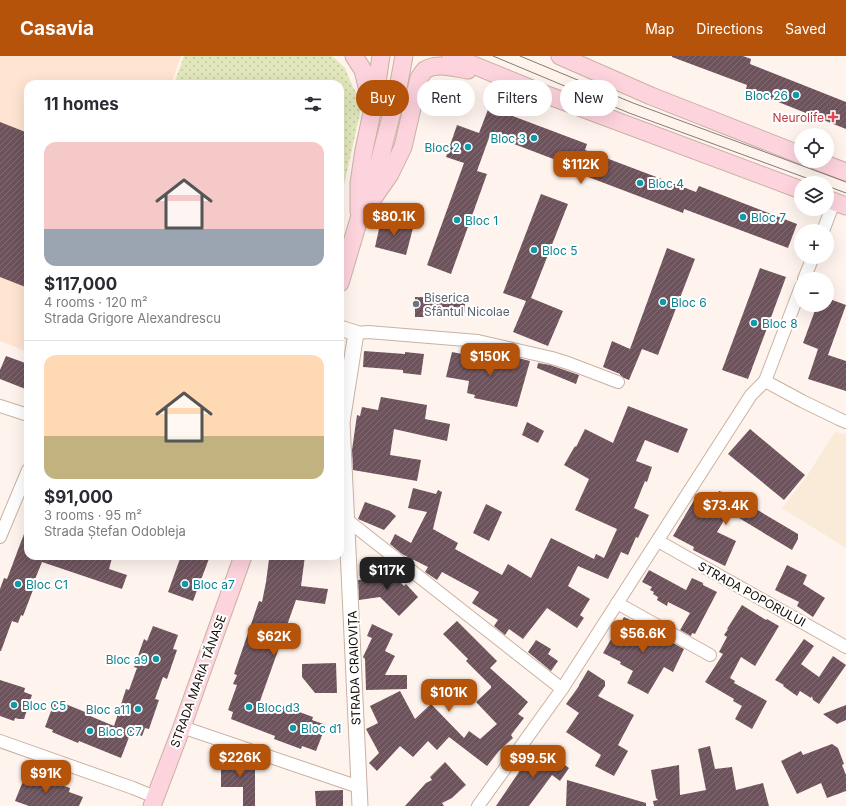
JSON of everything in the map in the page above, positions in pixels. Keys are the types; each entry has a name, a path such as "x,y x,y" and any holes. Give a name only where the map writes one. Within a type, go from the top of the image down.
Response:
{"main road":[{"path":"354,56 363,70 365,80"},
{"path":"377,80 380,56"},
{"path":"344,269 359,219 373,186 397,93 404,56"},
{"path":"451,56 547,95 794,187"},
{"path":"560,56 651,96 794,152"},
{"path":"359,219 390,174 403,147 419,78 424,71 431,67 438,66 491,73"},
{"path":"359,219 358,183 371,116"},
{"path":"834,168 846,172"},
{"name":"STRADA MARIA TĂNASE","path":"153,802 182,727 242,560"}],"street":[{"path":"826,224 836,203"},
{"path":"478,806 562,689 751,395 765,381 794,305"},
{"path":"344,329 356,332 478,341 552,358 618,382"},
{"name":"STRADA CRAIOVIȚA","path":"344,409 356,332"},
{"path":"765,381 839,420 846,422"},
{"path":"0,406 24,414"},
{"name":"STRADA CRAIOVIȚA","path":"344,461 360,806"},
{"path":"0,537 24,480"},
{"path":"347,520 562,689"},
{"name":"STRADA POPORULUI","path":"658,541 846,647"},
{"path":"617,603 710,655"},
{"path":"182,727 359,787"},
{"path":"0,741 133,788 153,802"}],"shaded area":[{"path":"0,56 181,56 172,80 24,80 24,350 0,341"},
{"path":"835,432 846,434 846,548 782,508 807,476"}],"green space":[{"path":"184,56 332,56 345,68 356,93 356,116 359,116 344,185 344,80 175,80"}],"building":[{"name":"Bloc 26","path":"672,56 743,56 751,59 750,64 846,102 846,129 746,89 747,85"},
{"path":"486,116 513,116 587,144 585,150 696,192 699,186 797,224 794,224 794,232 788,248 684,209 683,213 583,175 585,171 490,135 477,171 487,174 451,274 427,265 464,163 446,157 457,125 479,133"},
{"path":"0,122 24,131 24,286 0,277"},
{"name":"Bloc 5","path":"541,194 568,204 531,298 563,311 548,346 513,332 526,301 503,293"},
{"path":"381,220 413,228 406,255 375,247"},
{"name":"Bloc 6","path":"667,248 695,259 658,355 642,349 629,380 620,374 603,367 612,341 630,349"},
{"name":"Bloc 8","path":"760,268 786,277 748,379 722,370"},
{"path":"415,297 457,298 465,304 465,312 456,317 415,317"},
{"path":"834,301 846,305 828,355 846,361 846,391 808,379 818,349 803,343 814,312 834,312"},
{"path":"364,351 424,354 421,375 403,373 403,370 363,367"},
{"path":"452,352 513,363 514,357 530,361 517,407 474,398 475,395 467,393 469,381 446,377"},
{"path":"6,356 24,363 24,388 0,379 0,370"},
{"path":"538,363 550,365 579,375 576,384 537,368"},
{"path":"381,397 427,405 425,419 450,424 447,441 394,429 390,455 421,460 417,481 353,470 352,450 357,415 360,416 362,407 378,410"},
{"path":"628,406 688,429 678,453 645,440 636,461 652,467 647,482 645,481 634,508 649,515 638,538 636,537 628,555 621,552 608,579 578,566 568,586 590,599 580,615 584,618 577,628 547,608 523,639 509,629 505,635 494,626 498,620 472,603 479,592 442,572 437,580 425,572 428,567 402,554 390,544 395,534 411,543 427,512 408,508 413,488 436,494 438,490 442,492 433,529 458,543 455,549 502,575 508,564 531,578 551,538 594,559 596,554 604,558 617,529 575,510 589,479 564,465 575,446 576,447 585,429 613,443"},
{"path":"527,422 544,431 538,443 522,435"},
{"path":"750,429 805,475 784,500 728,454"},
{"path":"719,491 734,496 798,534 798,539 792,550 729,512 717,532 736,541 725,566 693,550 694,547 673,536 697,495 711,504"},
{"path":"365,502 390,511 396,516 384,530 358,519"},
{"path":"486,504 502,512 489,541 473,533"},
{"path":"24,534 24,560 111,560 109,569 127,575 122,589 42,562 31,589 33,590 23,616 21,615 18,623 12,621 0,651 0,589 4,578 7,579"},
{"name":"Bloc a7","path":"180,560 208,560 193,601 168,592"},
{"path":"269,560 304,560 301,586 328,589 325,604 296,600 260,701 282,709 283,706 313,717 312,720 326,725 316,751 302,746 301,749 274,739 275,736 231,719 233,712 228,710 237,685 233,684 237,675 234,674 259,601 262,602"},
{"path":"787,565 807,575 803,584 825,598 813,617 797,606 799,602 775,590"},
{"path":"385,567 404,586 406,584 418,597 399,616 380,597 359,600 358,580 373,578"},
{"path":"649,570 686,590 692,578 717,592 695,634 692,633 691,636 680,630 690,613 668,602 667,606 657,600 658,597 650,590 652,587 642,582"},
{"path":"742,605 779,626 755,666 741,657 730,678 735,681 734,683 767,701 752,729 735,719 742,706 733,701 734,699 705,682 723,654 719,652 727,637 724,635"},
{"path":"624,617 684,649 673,672 664,667 648,694 627,683 633,671 620,664 621,662 603,653"},
{"path":"457,621 497,661 490,668 528,702 518,714 524,718 511,735 513,738 499,751 487,766 449,737 437,750 428,741 413,757 400,746 377,771 369,763 379,753 366,729 378,723 370,706 400,691 415,719 431,704 464,738 469,731 480,739 497,724 476,702 491,688 491,686 466,661 468,659 443,634"},
{"path":"372,624 393,634 385,651 395,656 385,675 407,675 407,689 366,690 365,659 363,657 372,638 367,636"},
{"path":"153,626 178,635 173,649 177,650 167,679 163,677 155,699 159,700 149,729 145,728 142,736 131,732 121,758 79,741 78,743 52,732 53,730 45,727 54,703 61,706 63,703 114,726 126,689 129,690 137,668 134,667 144,639 147,641"},
{"path":"804,639 814,646 801,664 819,677 833,656 846,665 819,704 813,700 812,696 811,698 800,691 797,696 783,686 784,685 775,680"},
{"path":"536,640 551,649 548,654 558,661 551,671 528,652"},
{"path":"336,663 337,693 315,693 302,677 302,664"},
{"path":"588,670 605,681 605,686 598,696 634,715 618,745 628,751 614,776 595,766 601,755 566,732 579,713 566,704"},
{"name":"Bloc C5","path":"0,680 25,688 24,692 32,695 24,719 15,718 14,721 0,716"},
{"path":"846,705 846,720 837,724 823,714"},
{"path":"832,744 838,748 844,764 842,765 846,775 846,791 827,798 821,783 797,794 781,761 801,751 803,755"},
{"path":"537,745 569,768 560,781 552,775 529,806 496,806"},
{"path":"710,746 715,769 732,767 736,790 763,783 769,806 654,806 653,801 658,800 656,798 651,770 679,765 680,795 706,790 698,749"},
{"path":"221,760 255,760 255,806 243,806 243,787 221,787"},
{"path":"445,762 466,785 452,798 442,803 444,806 405,806 426,783 432,780 430,777"},
{"path":"25,776 40,781 41,778 70,788 69,792 83,797 79,806 29,806 15,801"},
{"path":"567,780 646,803 646,806 566,806"},
{"path":"343,790 343,806 316,806 315,791"}],"tram line":[{"path":"493,56 629,113 801,176"},
{"path":"520,56 633,103 846,182"},
{"path":"834,189 846,193"}],"place":[{"name":"Bloc 26","path":"796,95"},
{"name":"Neurolife","path":"833,117"},
{"name":"Bloc 3","path":"534,138"},
{"name":"Bloc 2","path":"468,147"},
{"name":"Bloc 4","path":"640,183"},
{"name":"Bloc 7","path":"743,217"},
{"name":"Bloc 1","path":"457,220"},
{"name":"Bloc 5","path":"534,250"},
{"name":"Bloc 6","path":"663,302"},
{"name":"Biserica Sfântul Nicolae","path":"416,304"},
{"name":"Bloc 8","path":"754,323"},
{"name":"Bloc C1","path":"18,584"},
{"name":"Bloc a7","path":"185,584"},
{"name":"Bloc a9","path":"156,659"},
{"name":"Bloc C5","path":"14,705"},
{"name":"Bloc d3","path":"249,707"},
{"name":"Bloc a11","path":"138,709"},
{"name":"Bloc d1","path":"293,728"},
{"name":"Bloc C7","path":"90,731"}]}
